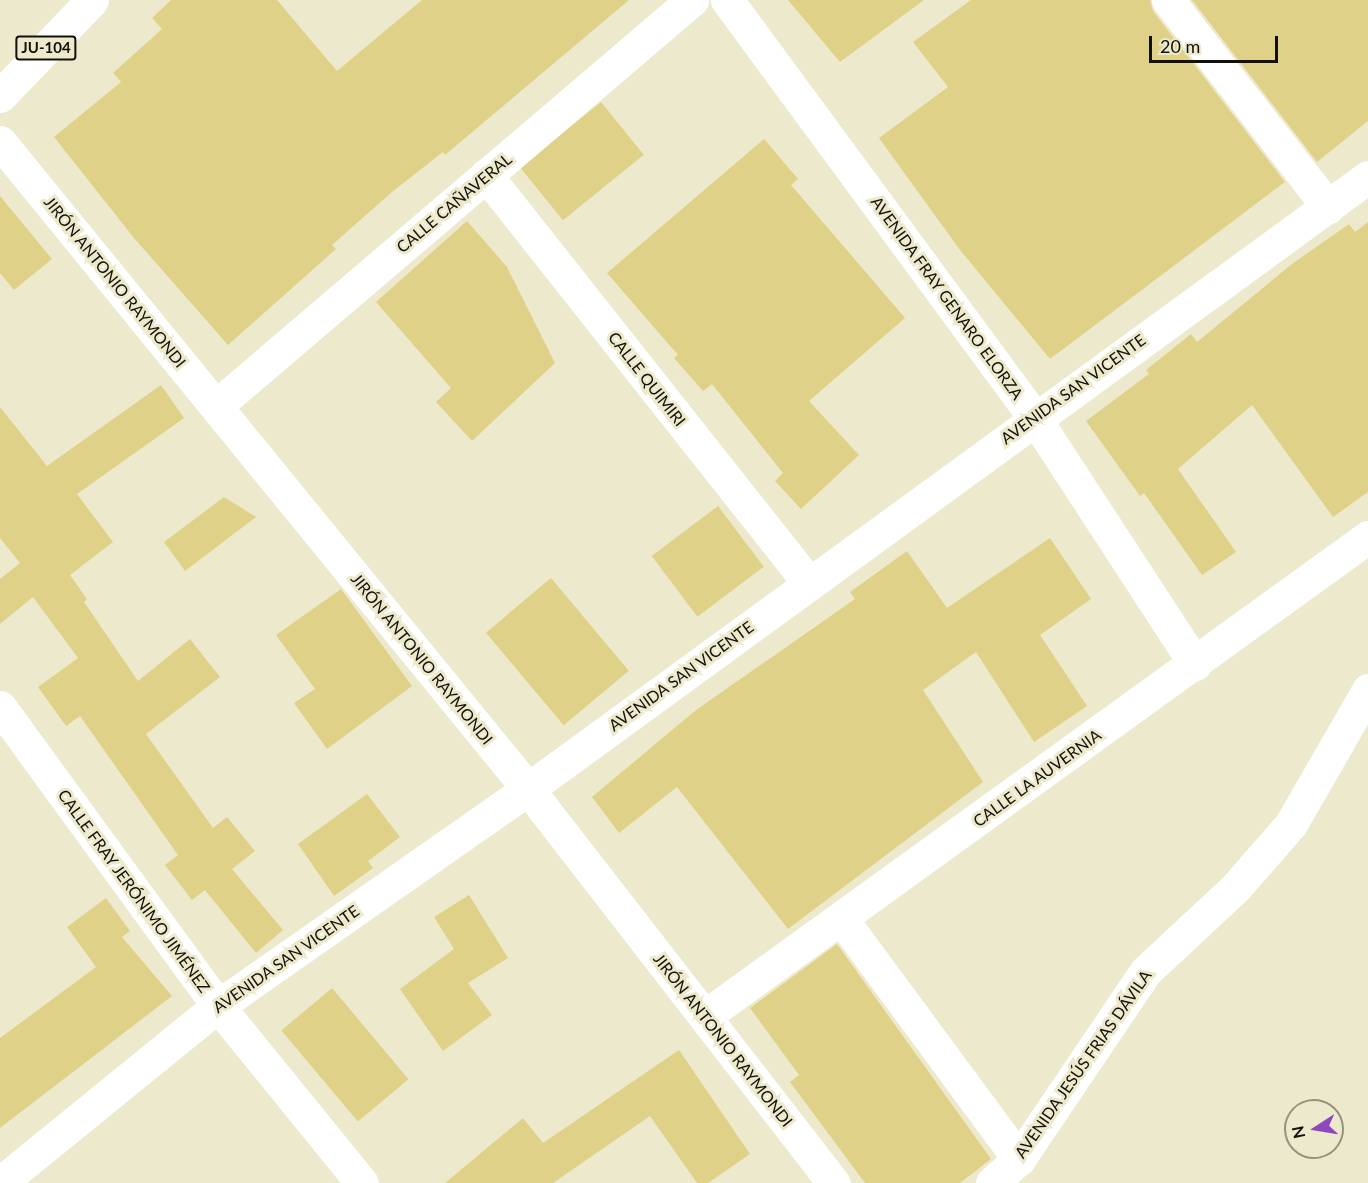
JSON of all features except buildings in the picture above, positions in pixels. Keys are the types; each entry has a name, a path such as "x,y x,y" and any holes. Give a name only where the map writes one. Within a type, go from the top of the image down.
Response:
{"street":[{"name":"JU-104","path":"0,96 92,0"},
{"name":"CALLE CAÑAVERAL","path":"216,406 692,0"},
{"name":"AVENIDA FRAY GENARO ELORZA","path":"727,0 1034,417 1195,664"},
{"path":"1168,0 1328,207"},
{"name":"JIRÓN ANTONIO RAYMONDI","path":"0,142 528,789 834,1183"},
{"name":"CALLE QUIMIRI","path":"486,175 808,582"},
{"name":"AVENIDA SAN VICENTE","path":"0,1183 218,1006 528,789 1034,417 1368,177"},
{"name":"CALLE LA AUVERNIA","path":"705,1017 1368,537"},
{"name":"AVENIDA JESÚS FRIAS DÁVILA","path":"992,1183 1019,1159 1145,972 1236,887 1292,824 1368,690"},
{"name":"CALLE FRAY JERÓNIMO JIMÉNEZ","path":"0,707 218,1006 362,1183"},
{"path":"842,918 1019,1159"}]}
